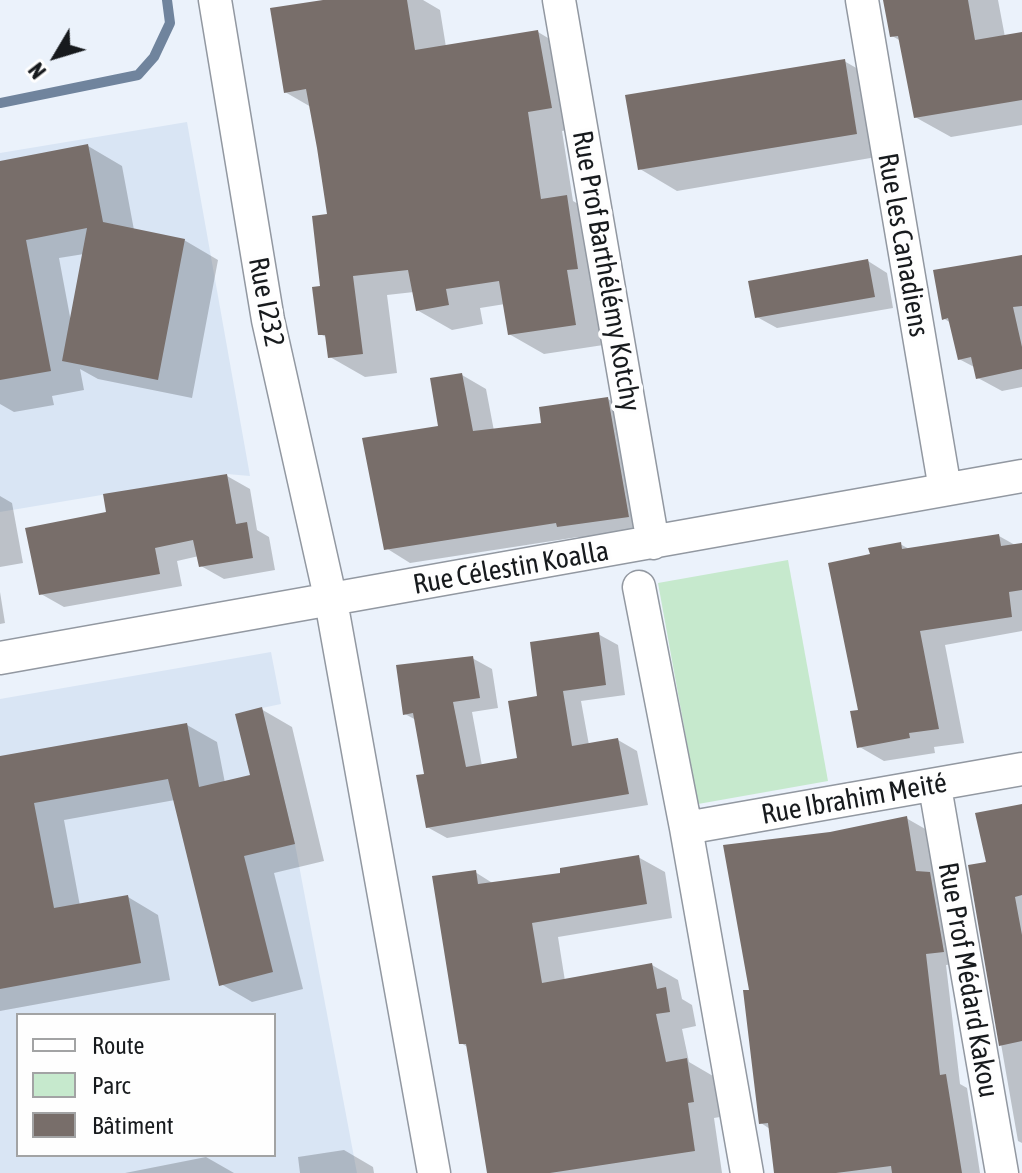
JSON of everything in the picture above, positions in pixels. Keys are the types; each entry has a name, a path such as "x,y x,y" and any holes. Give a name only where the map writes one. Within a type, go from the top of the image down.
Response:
{"street":[{"name":"Rue I232","path":"215,0 268,320 331,601 434,1173"},
{"name":"Rue Prof Barthélémy Kotchy","path":"559,0 653,543"},
{"name":"Rue les Canadiens","path":"862,0 945,489"},
{"name":"Rue Célestin Koalla","path":"0,658 1022,476"},
{"path":"639,587 686,828 747,1173"},
{"name":"Rue Ibrahim Meité","path":"686,828 935,787 1022,769"},
{"name":"Rue Prof Médard Kakou","path":"935,787 1002,1173"}],"shaded area":[{"path":"187,122 250,476 227,474 0,512 0,153"},
{"path":"271,652 281,704 262,708 295,844 357,1173 0,1173 0,699"}],"green space":[{"path":"788,560 828,781 698,804 658,583"}],"building":[{"path":"323,0 407,0 415,50 538,30 552,108 528,112 541,199 567,195 578,269 567,270 576,325 508,335 499,281 446,289 449,305 416,311 408,270 353,276 363,354 328,358 325,335 318,335 312,287 320,286 312,216 327,214 317,148 306,89 284,93 270,8"},
{"path":"883,0 968,0 975,40 1022,32 1022,100 914,118 898,36 890,37"},
{"path":"845,59 857,134 638,170 625,95"},
{"path":"88,144 103,222 185,239 158,380 62,361 87,228 26,240 51,371 0,380 0,161"},
{"path":"1022,255 1022,306 1013,307 1022,347 1022,369 976,379 971,357 958,360 948,318 942,320 933,270"},
{"path":"868,259 875,297 755,318 748,281"},
{"path":"462,373 473,431 541,423 539,407 608,397 629,517 557,527 556,523 384,550 362,438 438,426 430,378"},
{"path":"227,474 236,524 247,522 253,558 199,567 193,540 155,548 160,574 39,595 25,528 106,512 103,494"},
{"path":"999,534 1001,546 1022,543 1022,590 1009,592 1012,617 920,631 939,729 909,733 910,738 857,748 850,711 858,710 828,563 870,554 868,548 901,542 902,549"},
{"path":"599,632 606,685 563,691 572,746 618,738 629,794 426,828 416,775 424,774 413,713 403,715 396,665 473,656 480,698 453,702 466,767 517,758 508,701 537,696 530,642"},
{"path":"262,707 295,844 244,856 273,972 219,986 168,779 34,803 54,908 128,895 141,963 0,989 0,756 187,723 199,787 250,775 235,714"},
{"path":"1022,804 1022,895 1015,897 1022,935 1022,1041 999,1046 968,865 986,862 975,813"},
{"path":"907,816 916,871 930,872 944,952 926,954 940,1075 946,1074 962,1173 892,1173 891,1166 836,1173 774,1173 768,1123 759,1124 743,990 749,990 723,845 830,832"},
{"path":"639,855 647,904 532,923 542,983 652,963 657,989 666,987 670,1012 656,1014 666,1062 687,1058 694,1102 688,1103 695,1151 550,1173 487,1173 466,1044 459,1044 432,876 476,870 478,884 560,873 560,868"}],"waterway":[{"path":"0,103 138,75 154,57 170,23 167,0"}]}
